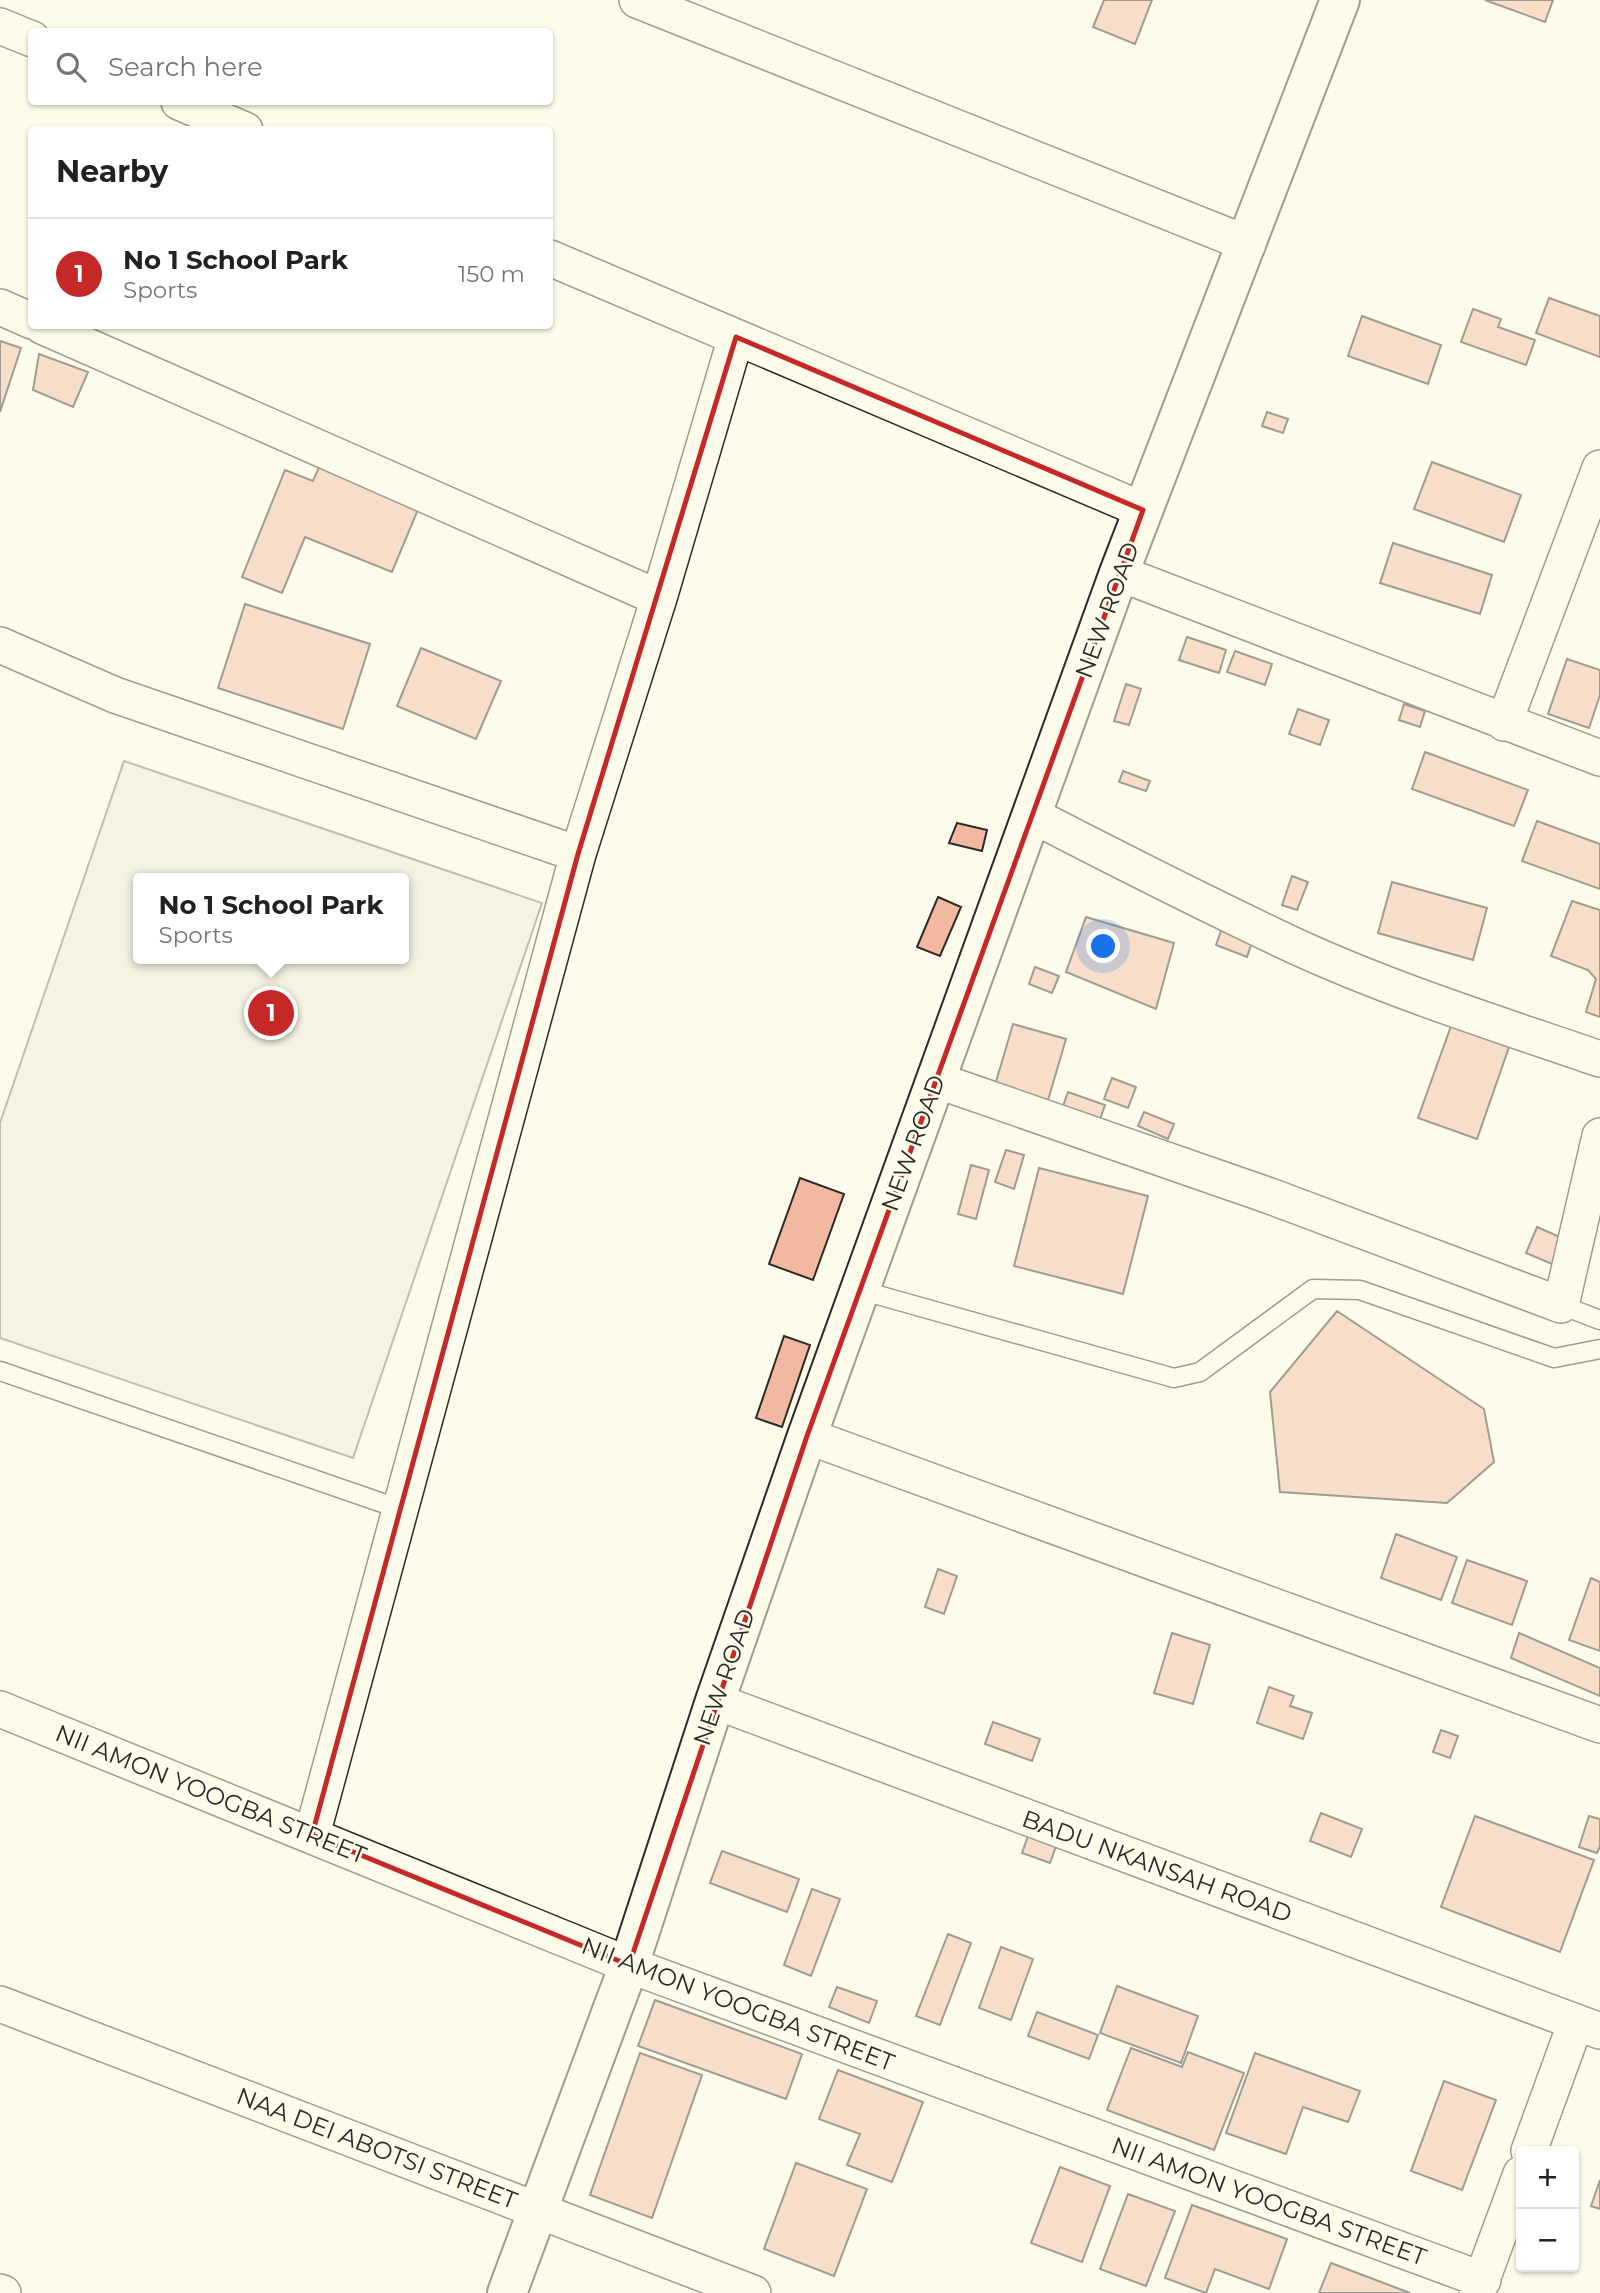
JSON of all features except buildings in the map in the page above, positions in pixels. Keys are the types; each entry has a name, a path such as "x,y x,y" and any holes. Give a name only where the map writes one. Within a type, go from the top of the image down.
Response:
{"street":[{"path":"637,0 1248,244"},
{"name":"NEW ROAD","path":"507,2293 536,2208 629,1965 715,1702 807,1436 1119,573 1248,244 1335,2"},
{"path":"0,26 28,37"},
{"path":"186,105 236,126"},
{"path":"553,259 1143,510"},
{"path":"0,307 28,319"},
{"path":"49,329 659,598"},
{"path":"312,1835 578,854 659,598 736,337"},
{"path":"1504,723 1600,468"},
{"path":"1119,573 1600,758"},
{"path":"0,645 115,695 578,854"},
{"path":"1032,815 1155,879 1296,946 1447,1007 1600,1059"},
{"path":"936,1080 1270,1196 1561,1305 1600,1136"},
{"path":"807,1436 1600,1725"},
{"name":"BADU NKANSAH ROAD","path":"715,1702 1588,2027"},
{"name":"NII AMON YOOGBA STREET","path":"0,1709 629,1965 1480,2286"},
{"name":"NAA DEI ABOTSI STREET","path":"0,2004 753,2293"},
{"path":"1531,2146 1588,2027"},
{"path":"1480,2286 1516,2188"}],"lane":[{"path":"860,1290 1174,1378 1200,1371 1313,1289 1360,1290 1554,1358 1600,1349"},
{"path":"1561,1305 1600,1320"},
{"path":"0,1371 400,1510"}],"highlighted area":[{"path":"736,337 1143,510 807,1436 629,1965 312,1835 578,854"}],"shaded area":[{"path":"124,761 542,903 353,1458 0,1338 0,1123"}],"place":[{"name":"No 1 School Park","path":"271,1013"}]}
